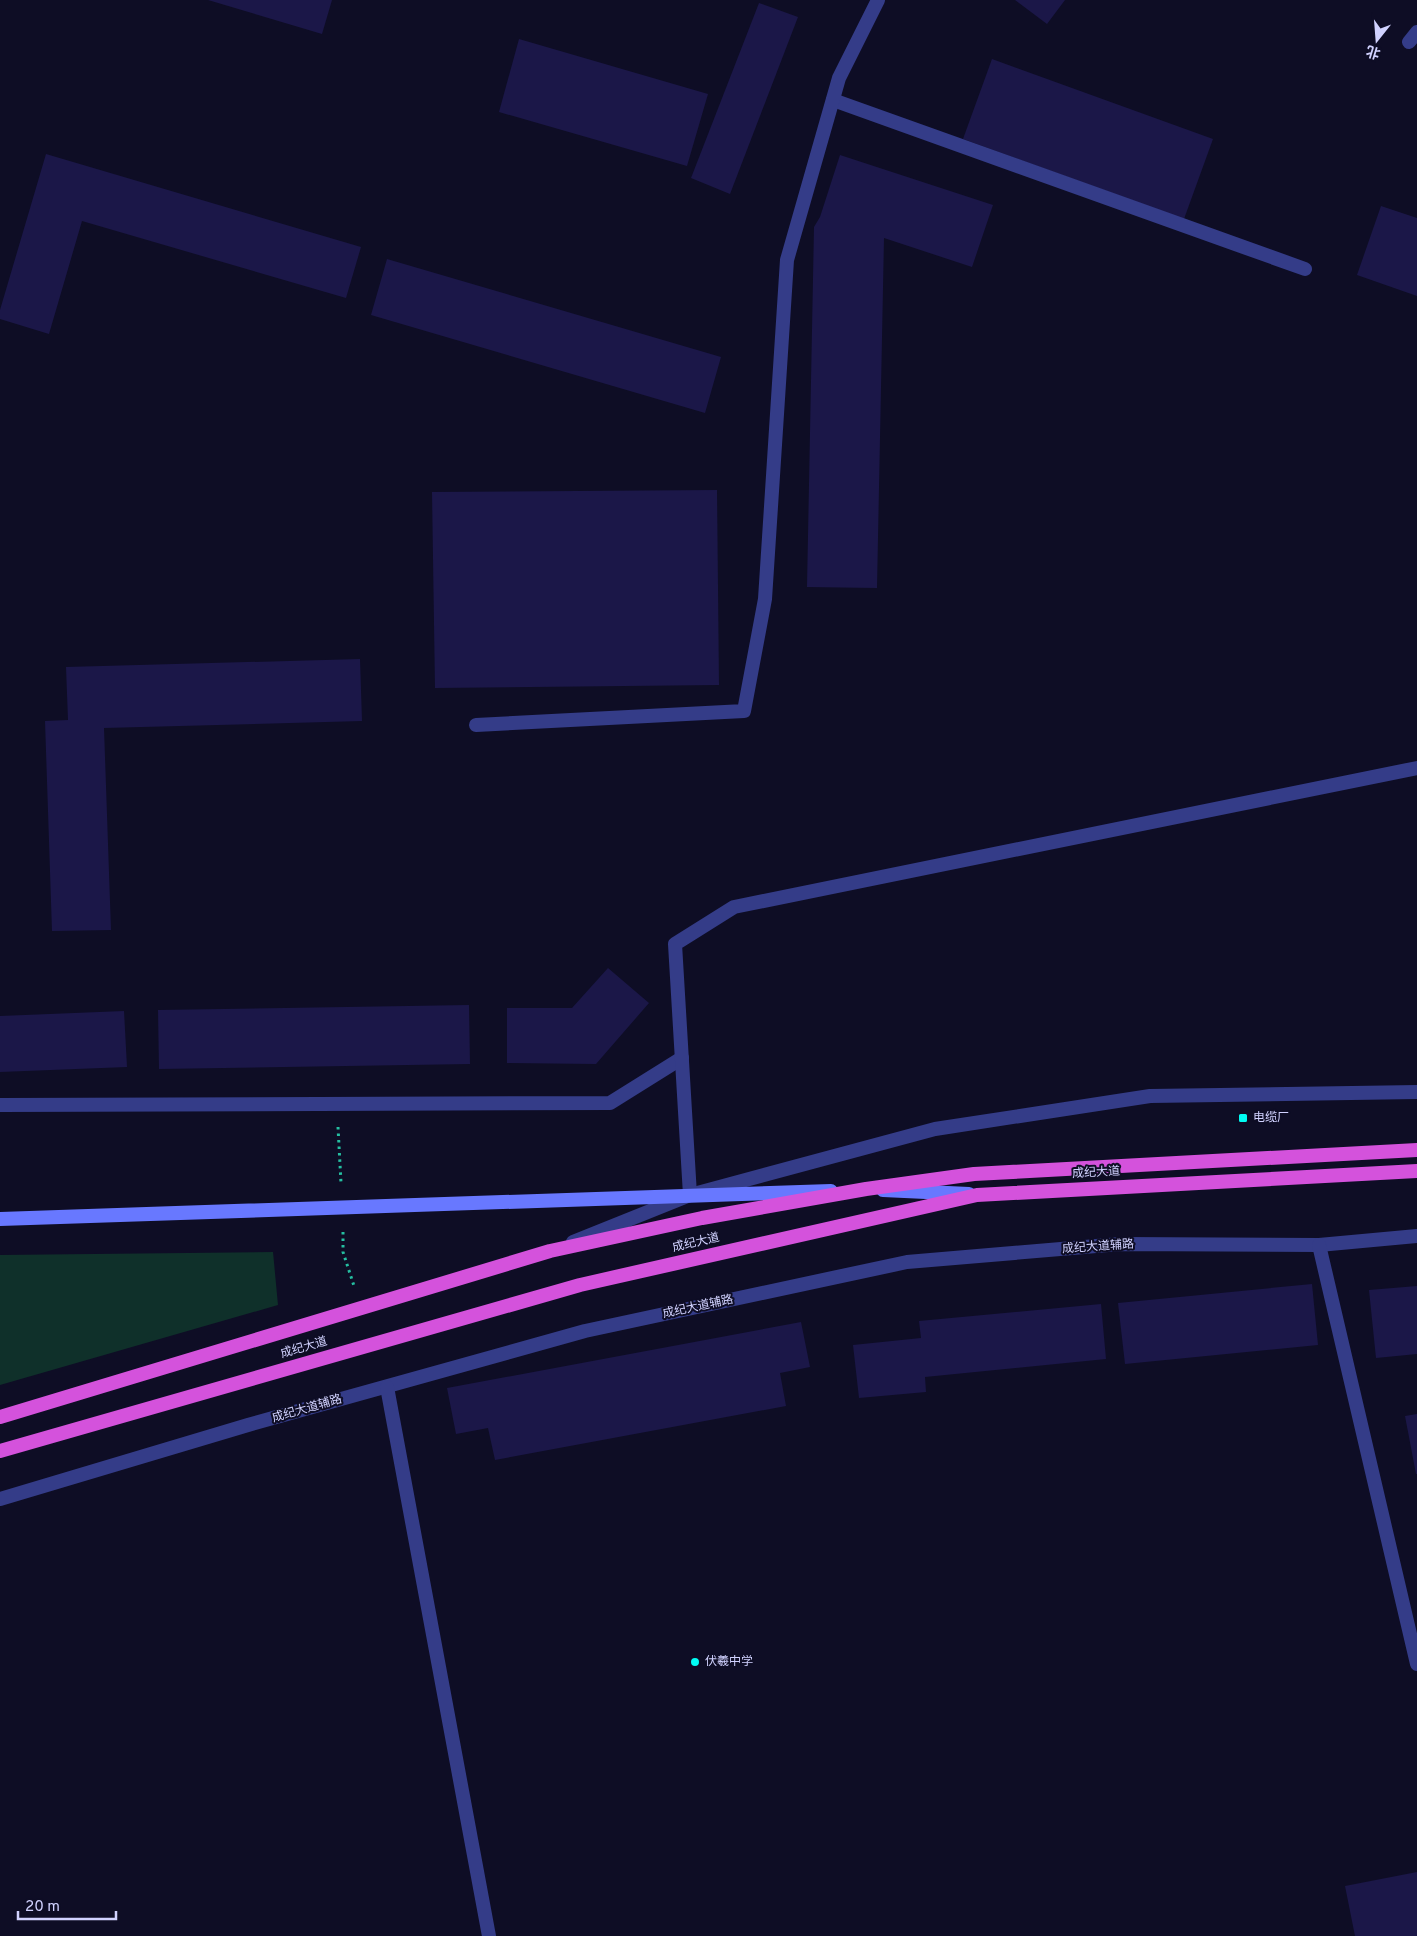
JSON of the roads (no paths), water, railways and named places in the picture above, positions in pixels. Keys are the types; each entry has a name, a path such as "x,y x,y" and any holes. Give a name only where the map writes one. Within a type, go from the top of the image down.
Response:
{"highway":[{"name":"成纪大道","path":"0,1417 550,1251 702,1218 974,1174 1417,1150"},
{"name":"成纪大道","path":"0,1451 580,1285 977,1195 1417,1171"}],"main road":[{"path":"0,1219 866,1190 977,1195"}],"street":[{"path":"476,725 744,711 765,599 787,260 839,78 878,0"},
{"path":"833,100 1305,269"},
{"path":"690,1195 675,944 734,907 1417,768"},
{"path":"0,1105 610,1103 682,1058"},
{"path":"550,1251 690,1195 935,1129 1150,1096 1417,1092"},
{"name":"成纪大道辅路","path":"0,1499 248,1425 585,1331 908,1262 1120,1244 1319,1245 1417,1236"},
{"path":"1319,1245 1417,1664"},
{"path":"387,1387 490,1936"}],"place":[{"name":"电缆厂","path":"1243,1118"},
{"name":"伏羲中学","path":"695,1662"}]}
